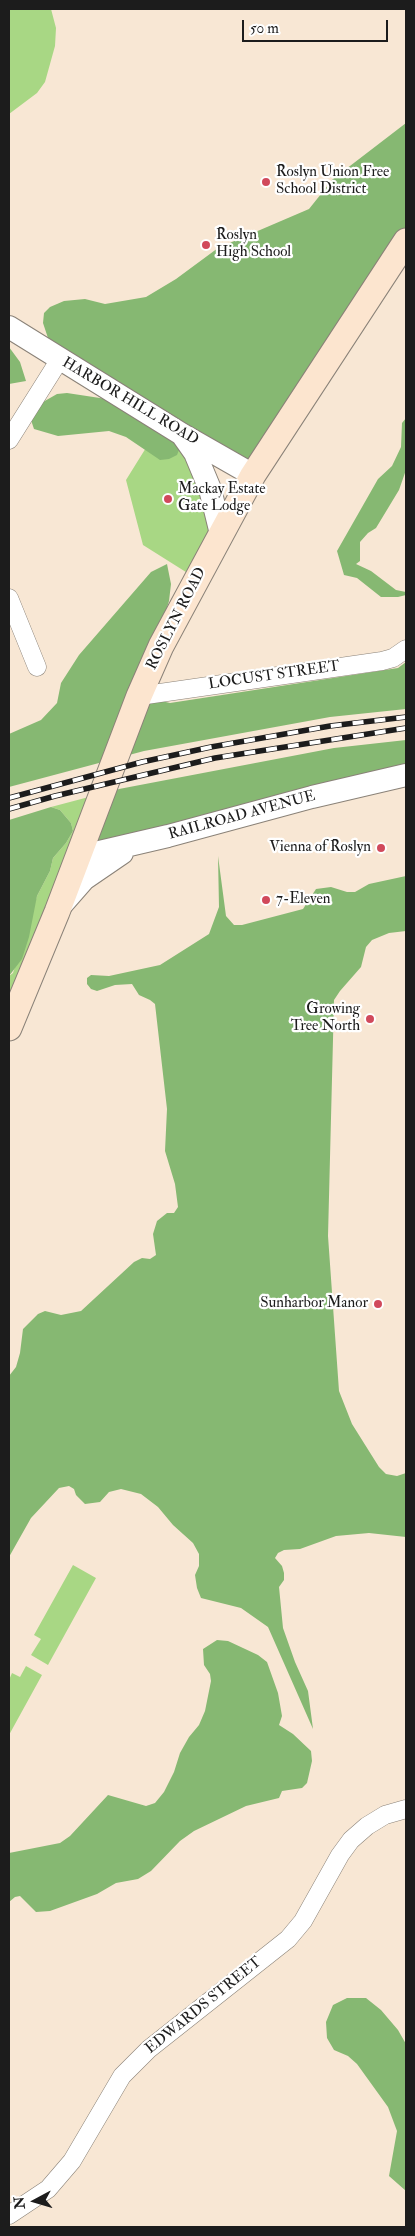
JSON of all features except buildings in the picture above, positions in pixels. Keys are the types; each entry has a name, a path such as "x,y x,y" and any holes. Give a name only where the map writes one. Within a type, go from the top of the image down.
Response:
{"main road":[{"name":"ROSLYN ROAD","path":"9,1028 57,912 161,646 253,475 406,241"}],"street":[{"name":"HARBOR HILL ROAD","path":"9,327 183,435 253,475"},
{"path":"9,440 60,359"},
{"path":"183,435 195,453 210,489 221,534"},
{"path":"9,598 38,667"},
{"name":"LOCUST STREET","path":"140,696 382,661 393,658 406,650"},
{"name":"RAILROAD AVENUE","path":"78,857 135,844 312,797 406,776"},
{"path":"57,912 69,894 84,879 135,844"},
{"name":"EDWARDS STREET","path":"12,2227 9,2215 48,2189 72,2161 102,2107 122,2076 149,2049 288,1939 303,1921 340,1855 351,1840 367,1826 385,1815 406,1809"}],"green space":[{"path":"9,9 51,9 56,28 55,46 45,82 37,93 9,114"},
{"path":"406,123 406,241 253,474 179,450 177,455 169,459 160,460 126,437 109,431 58,436 34,429 31,420 43,402 57,394 67,393 113,400 49,341 43,323 44,313 50,307 64,301 85,299 105,304 146,297 176,279 218,248 309,209 333,179"},
{"path":"9,347 20,362 26,381 9,384"},
{"path":"406,418 406,470 399,490 376,528 368,533 360,542 360,561 356,564 371,571 396,590 406,592 406,595 398,597 381,597 357,578 344,575 337,551 378,479 392,466 401,447 402,423"},
{"path":"162,422 183,435 216,507 197,579 143,545 126,480"},
{"path":"167,564 171,584 169,601 140,696 170,703 398,668 406,662 406,709 330,717 144,751 9,787 9,734 41,720 57,703 61,683 79,655 151,572"},
{"path":"406,740 406,775 96,851 93,817 110,793 119,789 334,748"},
{"path":"119,789 110,793 9,1028 9,976 13,973 37,896 50,871 53,858 66,843 73,831 71,823 60,810 51,807"},
{"path":"51,807 60,810 71,823 73,831 66,843 53,858 50,871 37,896 29,937 22,959 9,976 9,820"},
{"path":"218,856 226,916 234,925 242,925 303,909 316,889 331,887 347,892 355,892 369,884 406,876 406,931 389,933 372,940 366,947 361,967 334,1000 328,1236 339,1391 352,1424 379,1467 386,1474 397,1476 406,1473 406,1537 369,1533 336,1536 300,1549 284,1550 278,1553 275,1558 282,1566 284,1573 284,1580 279,1587 283,1628 308,1691 313,1729 268,1627 241,1608 201,1598 195,1575 199,1566 199,1554 193,1543 173,1525 158,1507 141,1494 121,1489 109,1492 100,1502 85,1504 76,1495 74,1489 69,1486 59,1488 31,1518 9,1557 9,1376 16,1367 23,1329 38,1314 45,1311 61,1315 81,1311 134,1262 142,1258 150,1259 156,1255 153,1234 157,1221 167,1213 174,1213 178,1207 175,1184 165,1151 167,1109 155,1004 139,995 132,984 115,985 97,991 91,989 87,984 87,978 91,975 109,976 160,965 209,934 219,907"},
{"path":"73,1565 96,1578 48,1665 31,1655 41,1639 34,1635"},
{"path":"217,1640 228,1641 258,1655 267,1662 278,1693 282,1716 279,1725 293,1734 311,1751 312,1761 307,1783 302,1788 282,1791 279,1798 246,1806 194,1831 180,1841 151,1871 138,1879 116,1883 97,1894 50,1911 36,1912 20,1896 15,1897 9,1902 9,1853 60,1843 70,1836 108,1795 146,1806 155,1803 164,1792 174,1772 180,1753 189,1737 199,1725 205,1711 211,1681 210,1674 204,1665 203,1649"},
{"path":"26,1666 42,1675 9,1735 9,1680 12,1673 20,1677"},
{"path":"347,1998 366,1998 381,2010 398,2030 406,2044 406,2191 389,2176 397,2131 388,2107 357,2064 348,2056 334,2050 327,2038 326,2022 333,2005"}],"railway":[{"path":"9,798 142,762 211,747 330,726 406,717"},
{"path":"9,809 55,796 215,758 406,728"}],"place":[{"name":"Roslyn Union Free School District","path":"266,182"},
{"name":"Roslyn High School","path":"206,245"},
{"name":"Mackay Estate Gate Lodge","path":"168,499"},
{"name":"Vienna of Roslyn","path":"381,848"},
{"name":"7-Eleven","path":"266,900"},
{"name":"Growing Tree North","path":"370,1019"},
{"name":"Sunharbor Manor","path":"378,1304"}]}
